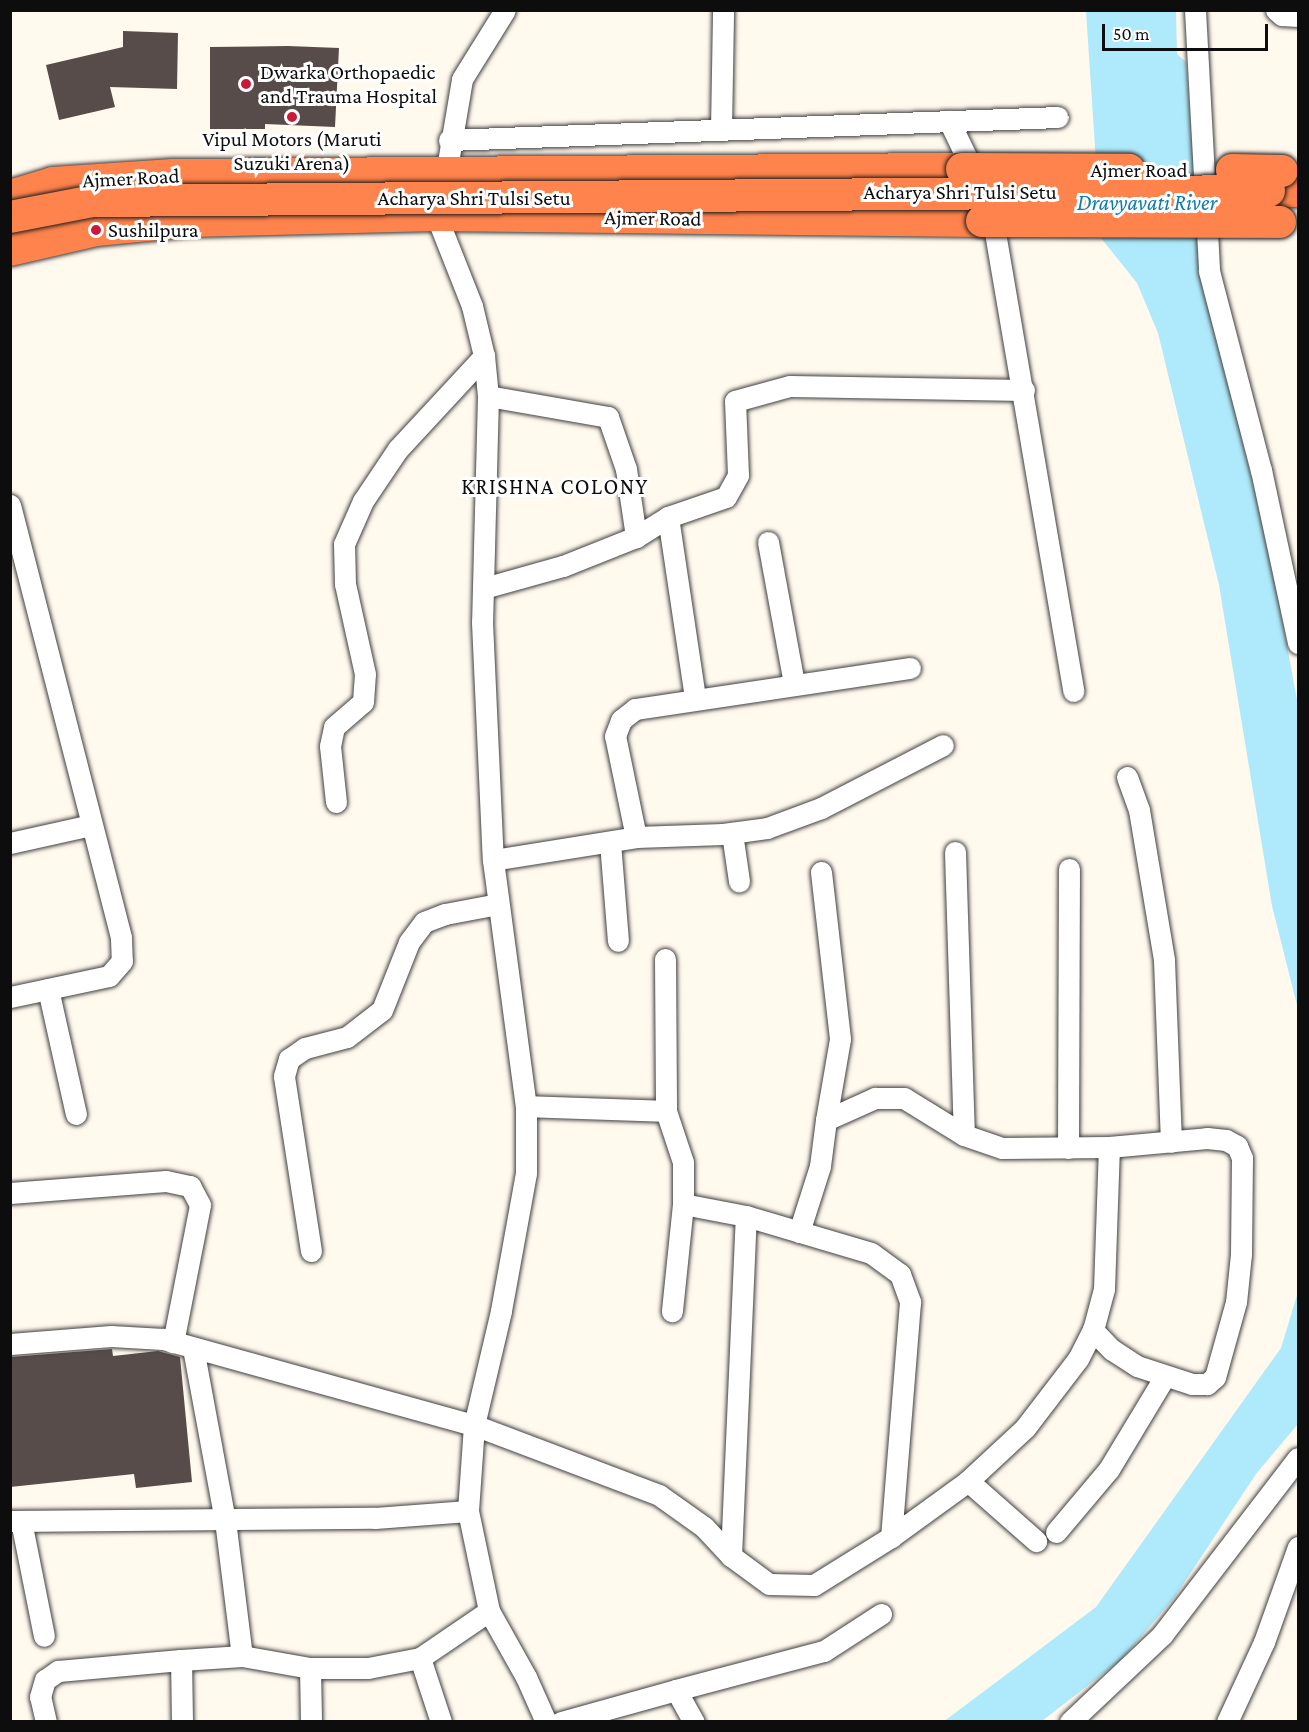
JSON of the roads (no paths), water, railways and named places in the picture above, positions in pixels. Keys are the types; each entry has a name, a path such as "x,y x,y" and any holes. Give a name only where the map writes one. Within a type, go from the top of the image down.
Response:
{"highway":[{"name":"Ajmer Road","path":"10,196 53,183 173,175 962,169 1293,178"},
{"name":"Acharya Shri Tulsi Setu","path":"10,217 93,201 603,198 881,192 1293,178"},
{"name":"Ajmer Road","path":"10,250 96,230 189,221 436,215 1289,222"}],"street":[{"path":"446,174 449,140 462,79 505,10"},
{"path":"721,129 723,10"},
{"path":"1195,10 1209,271 1261,470 1299,643"},
{"path":"1276,10 1282,15 1299,16"},
{"path":"449,140 1058,117"},
{"path":"949,121 995,216 1073,691"},
{"path":"436,215 472,306 484,356 488,396 484,588 493,860 526,1106 526,1173 517,1232 474,1425 468,1511 489,1611 526,1677 546,1722"},
{"path":"336,802 330,746 334,727 363,702 365,674 345,584 344,544 363,501 398,449 484,356"},
{"path":"484,588 563,566 636,537 668,517 726,497 738,475 735,401 790,386 1024,390"},
{"path":"488,396 608,417 626,469 636,537"},
{"path":"10,505 121,938 122,961 109,976 10,997"},
{"path":"668,517 695,698"},
{"path":"768,542 794,684"},
{"path":"636,837 615,736 621,720 635,709 695,698 910,668"},
{"path":"493,860 636,837 732,833 767,828 821,808 943,745"},
{"path":"1127,777 1139,810 1164,960 1171,1142"},
{"path":"10,843 91,825"},
{"path":"732,833 739,881"},
{"path":"610,842 618,940"},
{"path":"955,852 964,1135"},
{"path":"1068,1148 1069,869"},
{"path":"799,1232 820,1166 840,1039 821,872"},
{"path":"311,1251 284,1076 290,1059 305,1048 347,1036 382,1010 409,942 424,922 445,914 498,904"},
{"path":"665,959 666,1112 683,1162 683,1204 672,1311"},
{"path":"48,989 76,1114"},
{"path":"826,1120 875,1098 904,1098 964,1135 1002,1148 1110,1147 1226,1140 1237,1146 1242,1158 1241,1254 1236,1302 1215,1377 1207,1384 1192,1384 1137,1366 1112,1350 1093,1330"},
{"path":"526,1106 666,1112"},
{"path":"10,1344 111,1336 173,1342 474,1425 659,1495 704,1527 731,1556 770,1584 813,1585 891,1536 968,1481 1025,1428 1078,1359 1093,1330 1104,1289 1110,1147"},
{"path":"10,1193 166,1180 190,1186 200,1205 173,1342"},
{"path":"683,1204 746,1216 871,1253 900,1274 909,1302 891,1536"},
{"path":"731,1556 746,1216"},
{"path":"193,1348 225,1520 242,1656"},
{"path":"1056,1532 1110,1468 1165,1376"},
{"path":"1070,1722 1162,1635 1299,1458"},
{"path":"968,1481 1036,1540"},
{"path":"44,1636 16,1521 375,1518 468,1511"},
{"path":"1227,1722 1264,1642 1299,1547"},
{"path":"46,1722 40,1697 45,1680 58,1671 242,1656 310,1668 368,1668 420,1658 489,1611"},
{"path":"561,1722 824,1651 881,1614"},
{"path":"420,1658 441,1722"},
{"path":"182,1660 182,1722"},
{"path":"310,1668 311,1722"},
{"path":"676,1690 694,1722"}],"water":[{"name":"Dravyavati River","path":"1086,11 1176,11 1177,54 1186,62 1199,237 1224,367 1269,549 1298,705 1298,1009 1272,906 1219,585 1158,333 1137,283 1101,238"},
{"path":"1298,1292 1298,1424 1256,1474 1174,1598 1122,1659 1042,1721 943,1722 1096,1607 1281,1348"}],"place":[{"name":"Dwarka Orthopaedic and Trauma Hospital","path":"246,84"},
{"name":"Vipul Motors (Maruti Suzuki Arena)","path":"292,117"},
{"name":"Sushilpura","path":"96,230"}],"district":[{"name":"KRISHNA COLONY","path":"555,487"}]}
